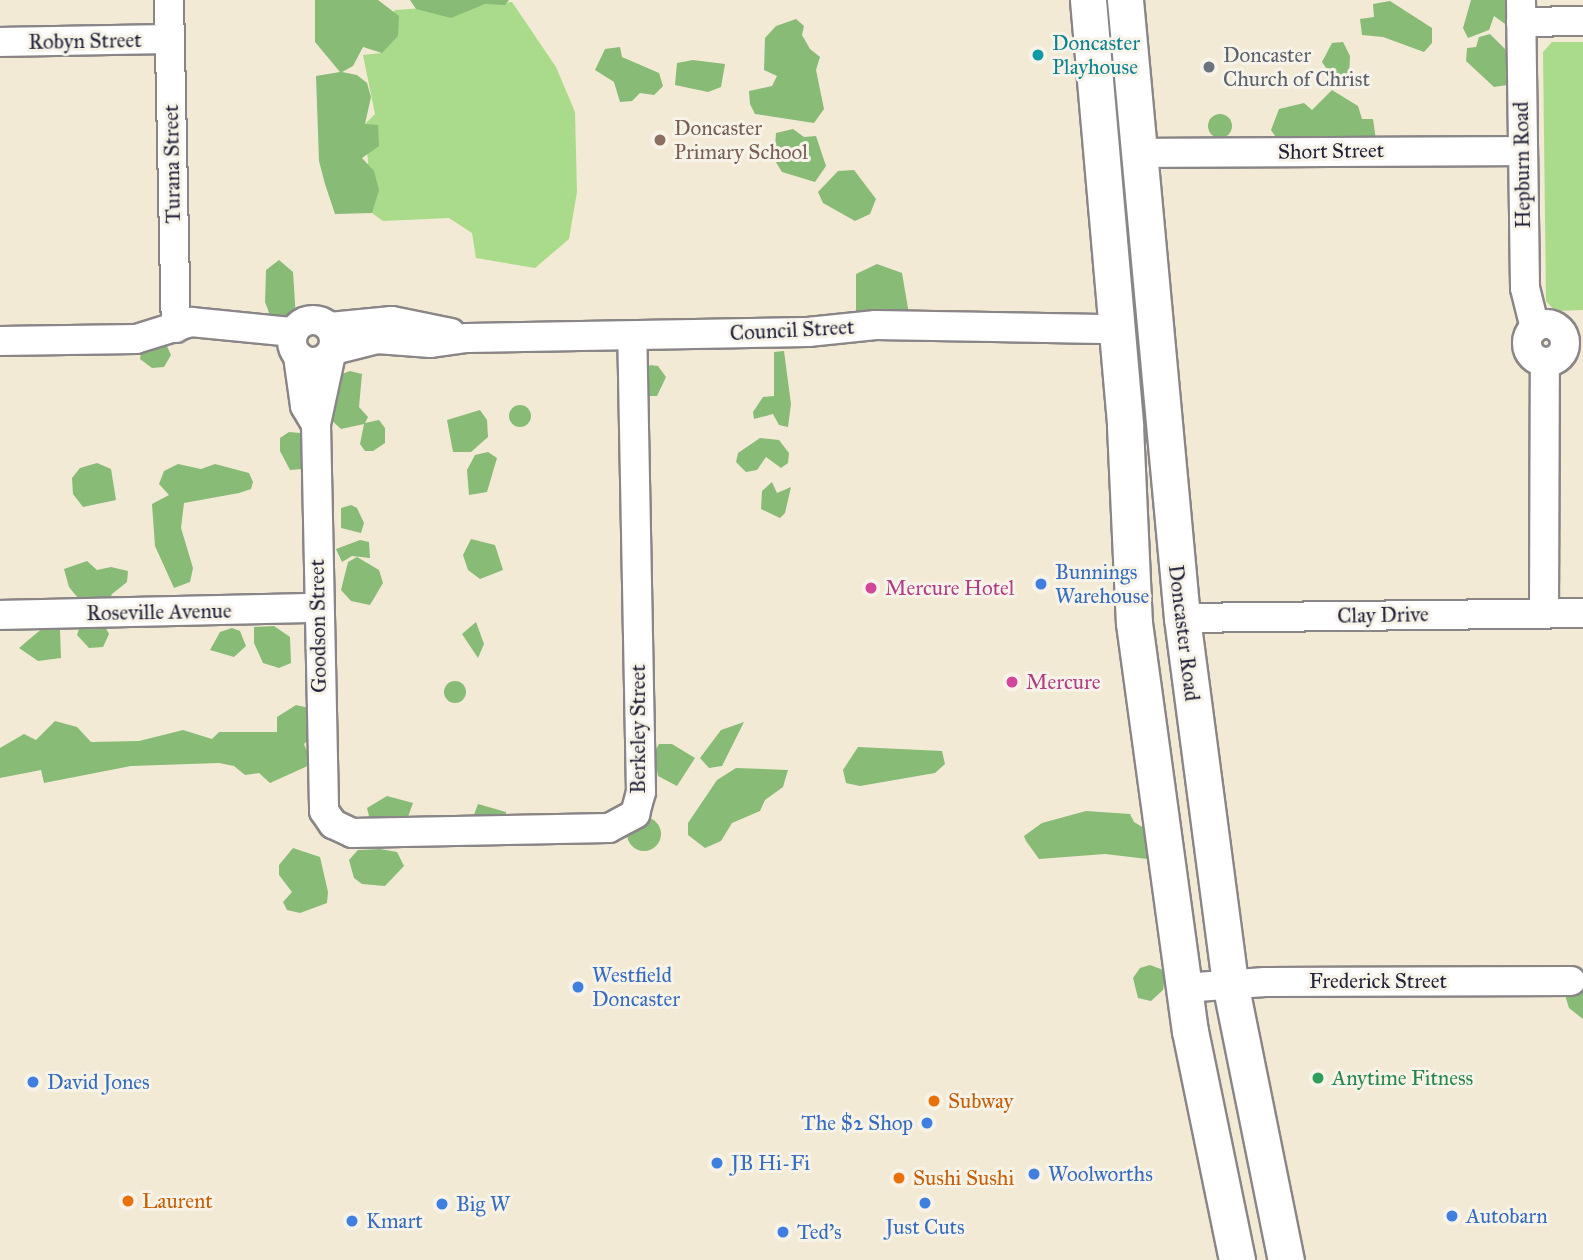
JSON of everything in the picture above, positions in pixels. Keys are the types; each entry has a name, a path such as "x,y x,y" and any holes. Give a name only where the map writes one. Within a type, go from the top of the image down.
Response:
{"main road":[{"path":"1088,0 1116,329 1132,598 1184,988 1207,1124 1237,1260"},
{"name":"Doncaster Road","path":"1125,0 1182,618 1201,769 1230,983 1286,1260"},
{"path":"1116,329 1155,326"},
{"path":"1154,774 1201,769"}],"street":[{"name":"Turana Street","path":"169,0 177,328"},
{"path":"1521,11 1583,21"},
{"name":"Hepburn Road","path":"1521,11 1525,288 1535,328"},
{"name":"Robyn Street","path":"0,42 169,39"},
{"name":"Short Street","path":"1140,153 1521,151"},
{"name":"Council Street","path":"293,346 307,323 331,344 392,321 467,338 808,332 876,325 1116,329"},
{"path":"0,341 136,339 191,322 293,346"},
{"path":"1553,325 1574,338 1562,353 1545,362 1533,357 1527,345 1535,328 1553,325"},
{"name":"Berkeley Street","path":"333,824 352,833 610,828 635,814 641,792 632,336"},
{"name":"Goodson Street","path":"331,344 316,424 320,786 324,811 333,824"},
{"name":"Goodson Street","path":"293,346 306,406 316,424"},
{"path":"1544,613 1545,362"},
{"name":"Roseville Avenue","path":"0,615 317,608"},
{"name":"Clay Drive","path":"1182,618 1583,613"},
{"name":"Frederick Street","path":"1184,988 1230,983 1572,981"}],"green space":[{"path":"315,0 378,0 399,16 398,36 382,53 363,47 353,66 342,72 357,75 367,83 371,97 365,124 378,125 379,146 362,158 374,171 379,190 372,213 335,214 325,184 319,161 316,76 340,72 315,42"},
{"path":"410,0 509,0 505,5 485,4 451,18 416,9"},
{"path":"1471,0 1512,0 1508,26 1494,16 1489,30 1468,38 1463,28"},
{"path":"1390,1 1432,28 1432,43 1424,52 1383,37 1362,35 1360,19 1374,17 1373,4"},
{"path":"512,2 556,67 575,112 577,192 569,239 535,268 476,258 472,233 449,218 383,221 372,213 365,124 375,114 363,55 381,53 376,34 395,10"},
{"path":"796,19 804,26 802,35 810,49 820,57 816,70 824,109 814,123 755,114 750,104 749,91 772,86 777,76 764,70 765,38 776,26"},
{"path":"1490,34 1505,49 1512,77 1507,85 1494,87 1466,61 1467,48 1476,47 1479,37"},
{"path":"1343,42 1350,56 1349,76 1337,84 1322,62 1332,43"},
{"path":"1552,42 1583,42 1583,310 1555,311 1546,301 1543,52"},
{"path":"620,47 622,57 659,73 663,86 654,95 640,93 632,101 620,102 614,82 595,70 605,49"},
{"path":"693,60 725,64 721,87 708,92 675,85 677,63"},
{"path":"1332,90 1358,106 1362,119 1373,119 1376,140 1280,143 1271,130 1279,109 1304,103 1312,110"},
{"path":"1220,114 1231,121 1232,126 1225,137 1220,138 1209,131 1208,126 1215,115"},
{"path":"793,129 804,137 816,136 826,166 815,182 782,172 774,159 776,133"},
{"path":"854,170 876,199 870,214 855,221 823,203 818,192 838,171"},
{"path":"279,260 293,272 296,318 288,325 273,323 265,302 266,270"},
{"path":"877,264 902,273 909,314 856,314 856,274"},
{"path":"151,340 166,344 171,355 164,367 152,368 140,359 142,347"},
{"path":"784,351 791,404 788,427 779,425 773,414 754,419 753,412 763,397 774,396 774,352"},
{"path":"650,365 658,366 666,377 657,396 644,396 637,380"},
{"path":"350,371 362,374 359,407 368,417 365,423 379,420 385,428 385,443 373,451 365,451 360,444 364,424 341,429 330,419 339,375"},
{"path":"520,405 528,408 531,416 528,424 520,427 512,424 509,416 512,408"},
{"path":"480,410 487,420 488,437 471,452 453,452 447,420"},
{"path":"289,432 300,433 309,448 302,469 290,470 280,451 280,438"},
{"path":"760,438 779,440 789,453 788,463 781,468 766,457 757,470 746,472 736,462 738,453"},
{"path":"488,452 497,458 487,492 469,495 467,470 475,455"},
{"path":"97,463 111,469 116,500 83,507 73,494 72,478 80,468"},
{"path":"178,464 201,469 215,464 249,473 253,482 251,489 239,493 184,503 181,528 193,568 190,582 174,588 155,546 152,504 169,495 159,484 164,471"},
{"path":"772,482 777,493 791,487 785,513 780,518 761,509 762,491"},
{"path":"351,505 357,508 364,523 361,533 341,528 341,508"},
{"path":"471,539 495,545 503,570 480,579 468,570 463,555"},
{"path":"360,540 369,542 370,558 352,556 342,562 336,549"},
{"path":"357,557 379,570 383,583 370,605 351,601 341,590 348,562"},
{"path":"87,561 97,570 111,567 128,571 127,582 112,594 105,608 86,608 69,587 64,569"},
{"path":"102,621 109,634 103,647 89,648 77,635 81,623"},
{"path":"476,622 484,644 478,658 462,634"},
{"path":"45,626 60,630 61,658 38,661 19,648"},
{"path":"274,626 290,637 291,663 279,668 263,663 254,643 254,627"},
{"path":"232,628 240,631 246,646 234,657 210,650 220,632"},
{"path":"455,681 463,684 466,692 463,700 455,703 447,700 444,692 447,684"},
{"path":"296,705 309,708 312,737 304,744 312,764 270,783 259,773 245,775 234,766 219,763 131,766 44,783 41,770 0,778 0,748 24,734 36,740 55,721 77,727 91,742 139,741 183,730 212,739 219,732 277,732 277,717"},
{"path":"744,722 722,766 709,768 700,758 721,730"},
{"path":"659,744 672,744 695,758 677,786 658,776 654,753"},
{"path":"858,747 942,751 945,764 935,773 860,786 846,783 843,770"},
{"path":"736,768 788,770 783,787 765,800 760,811 732,823 721,841 705,848 688,835 688,823 717,780"},
{"path":"387,796 413,803 404,828 371,824 367,808"},
{"path":"478,804 506,812 506,821 472,820"},
{"path":"1086,811 1130,814 1134,822 1149,831 1156,860 1105,854 1039,859 1024,836 1042,823"},
{"path":"644,817 656,822 661,834 656,846 644,851 632,846 627,834 632,822"},
{"path":"293,848 320,857 328,892 327,903 300,913 287,910 283,902 292,892 279,875 279,865"},
{"path":"380,849 397,852 404,866 385,886 362,884 354,878 349,860 358,850"},
{"path":"1150,965 1166,971 1163,990 1151,1001 1138,998 1133,978 1140,968"},
{"path":"1583,971 1583,1019 1569,1008 1564,992 1574,972"}],"place":[{"name":"Doncaster Playhouse","path":"1038,55"},
{"name":"Doncaster Church of Christ","path":"1209,67"},
{"name":"Doncaster Primary School","path":"660,140"},
{"name":"Bunnings Warehouse","path":"1041,584"},
{"name":"Mercure Hotel","path":"871,588"},
{"name":"Mercure","path":"1012,682"},
{"name":"Westfield Doncaster","path":"578,987"},
{"name":"Anytime Fitness","path":"1318,1078"},
{"name":"David Jones","path":"33,1082"},
{"name":"Subway","path":"934,1101"},
{"name":"The $2 Shop","path":"927,1123"},
{"name":"JB Hi-Fi","path":"717,1163"},
{"name":"Woolworths","path":"1034,1174"},
{"name":"Sushi Sushi","path":"899,1178"},
{"name":"Laurent","path":"128,1201"},
{"name":"Just Cuts","path":"925,1203"},
{"name":"Big W","path":"442,1204"},
{"name":"Autobarn","path":"1452,1216"},
{"name":"Kmart","path":"352,1221"},
{"name":"Ted's","path":"783,1232"}]}
